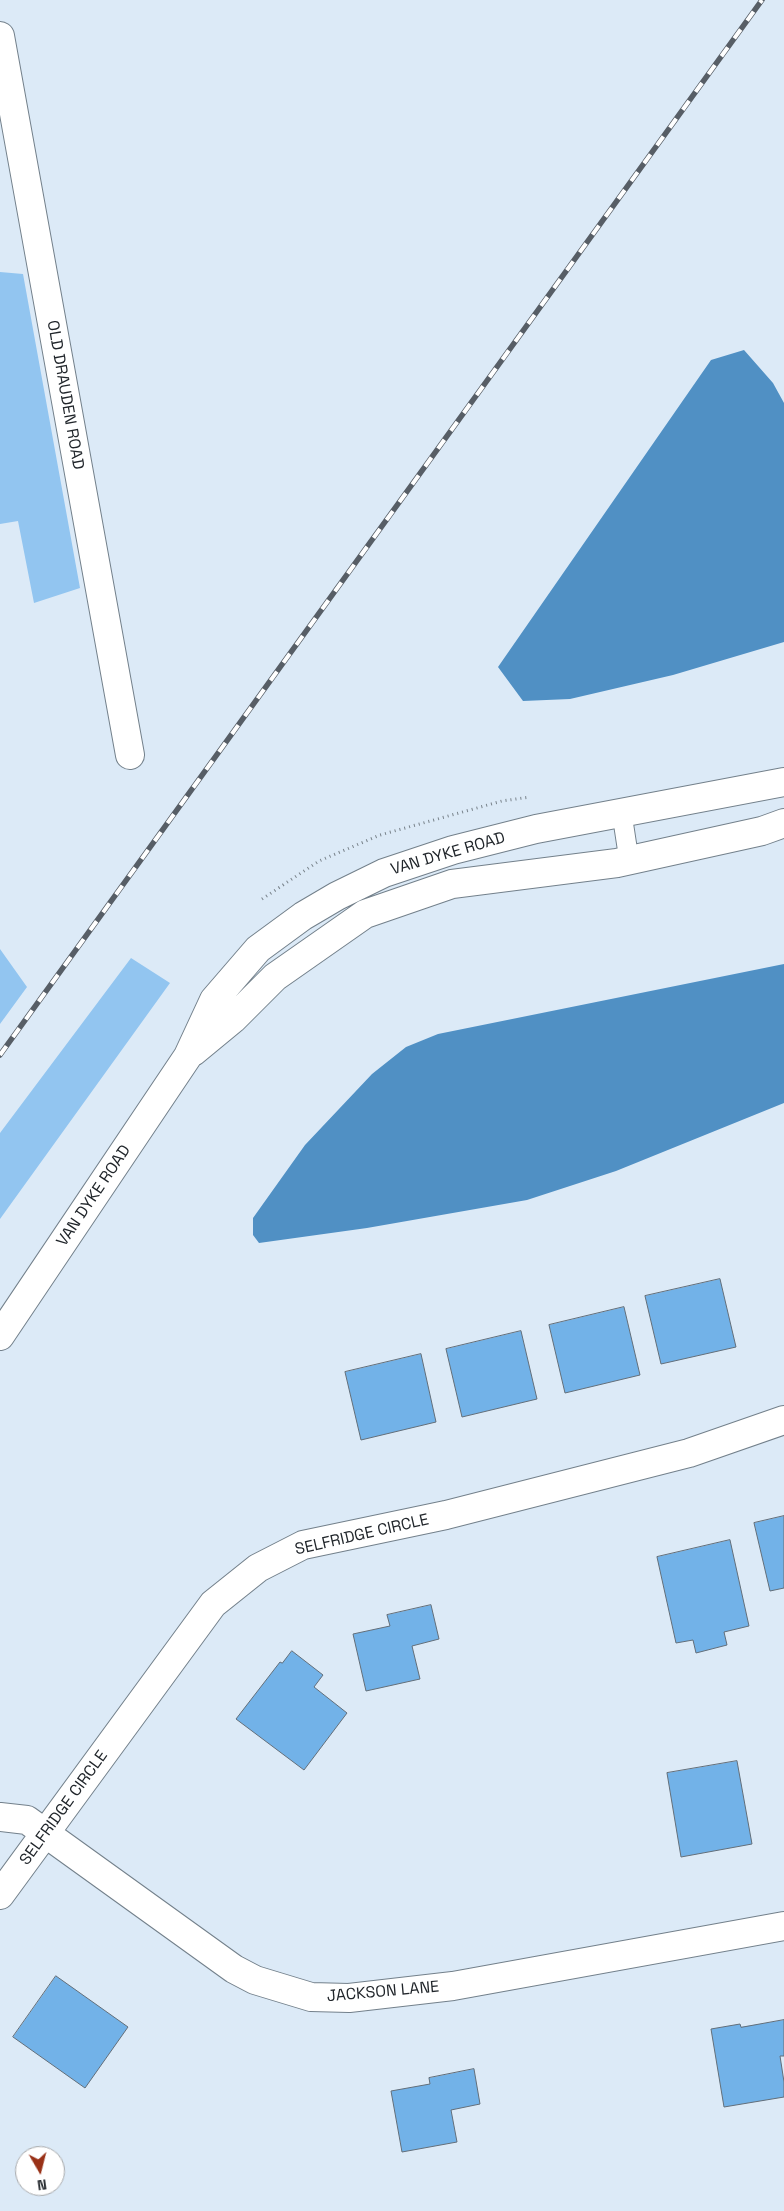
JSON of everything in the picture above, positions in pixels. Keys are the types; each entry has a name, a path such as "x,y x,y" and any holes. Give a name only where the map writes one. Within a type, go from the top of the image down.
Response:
{"street":[{"name":"OLD DRAUDEN ROAD","path":"0,36 130,755"},
{"name":"VAN DYKE ROAD","path":"0,1336 188,1056 214,1000 258,949 288,926 337,896 384,873 453,850 536,829 784,782"},
{"name":"VAN DYKE ROAD","path":"188,1056 233,1019 275,977 365,914 452,884 629,860 762,831 784,823"},
{"name":"SELFRIDGE CIRCLE","path":"0,1895 46,1835 213,1604 258,1568 280,1555 304,1545 446,1515 689,1453 784,1420"},
{"name":"JACKSON LANE","path":"0,1817 27,1820 234,1969 255,1980 311,1997 329,1999 453,1986 784,1926"}],"lane":[{"path":"622,814 629,860"}],"shaded area":[{"path":"0,272 23,274 80,588 34,603 18,521 0,524"},
{"path":"744,350 773,383 784,403 784,642 673,675 570,699 523,701 498,667 711,360"},
{"path":"0,949 27,987 0,1024"},
{"path":"131,958 170,983 0,1219 0,1133"},
{"path":"784,964 784,1103 616,1171 527,1200 367,1228 259,1243 253,1235 253,1218 305,1145 372,1074 406,1047 438,1034"}],"building":[{"path":"720,1279 736,1347 661,1364 645,1296"},
{"path":"624,1307 640,1375 565,1393 549,1325"},
{"path":"521,1331 537,1399 462,1417 446,1349"},
{"path":"421,1354 436,1422 361,1440 345,1372"},
{"path":"784,1516 784,1588 770,1591 754,1523"},
{"path":"730,1540 749,1626 724,1632 727,1645 696,1653 693,1640 676,1643 657,1557"},
{"path":"431,1605 439,1639 412,1646 420,1679 366,1691 353,1634 390,1626 387,1615"},
{"path":"292,1651 323,1675 314,1687 347,1713 304,1770 236,1719 280,1662 282,1663"},
{"path":"737,1761 752,1844 681,1857 667,1773"},
{"path":"56,1976 128,2027 85,2088 13,2037"},
{"path":"784,2020 784,2056 780,2056 784,2097 724,2107 711,2029 740,2024 741,2027"},
{"path":"474,2069 480,2104 451,2110 457,2142 402,2152 391,2091 430,2084 429,2078"}],"railway":[{"path":"0,1055 762,0"}]}
